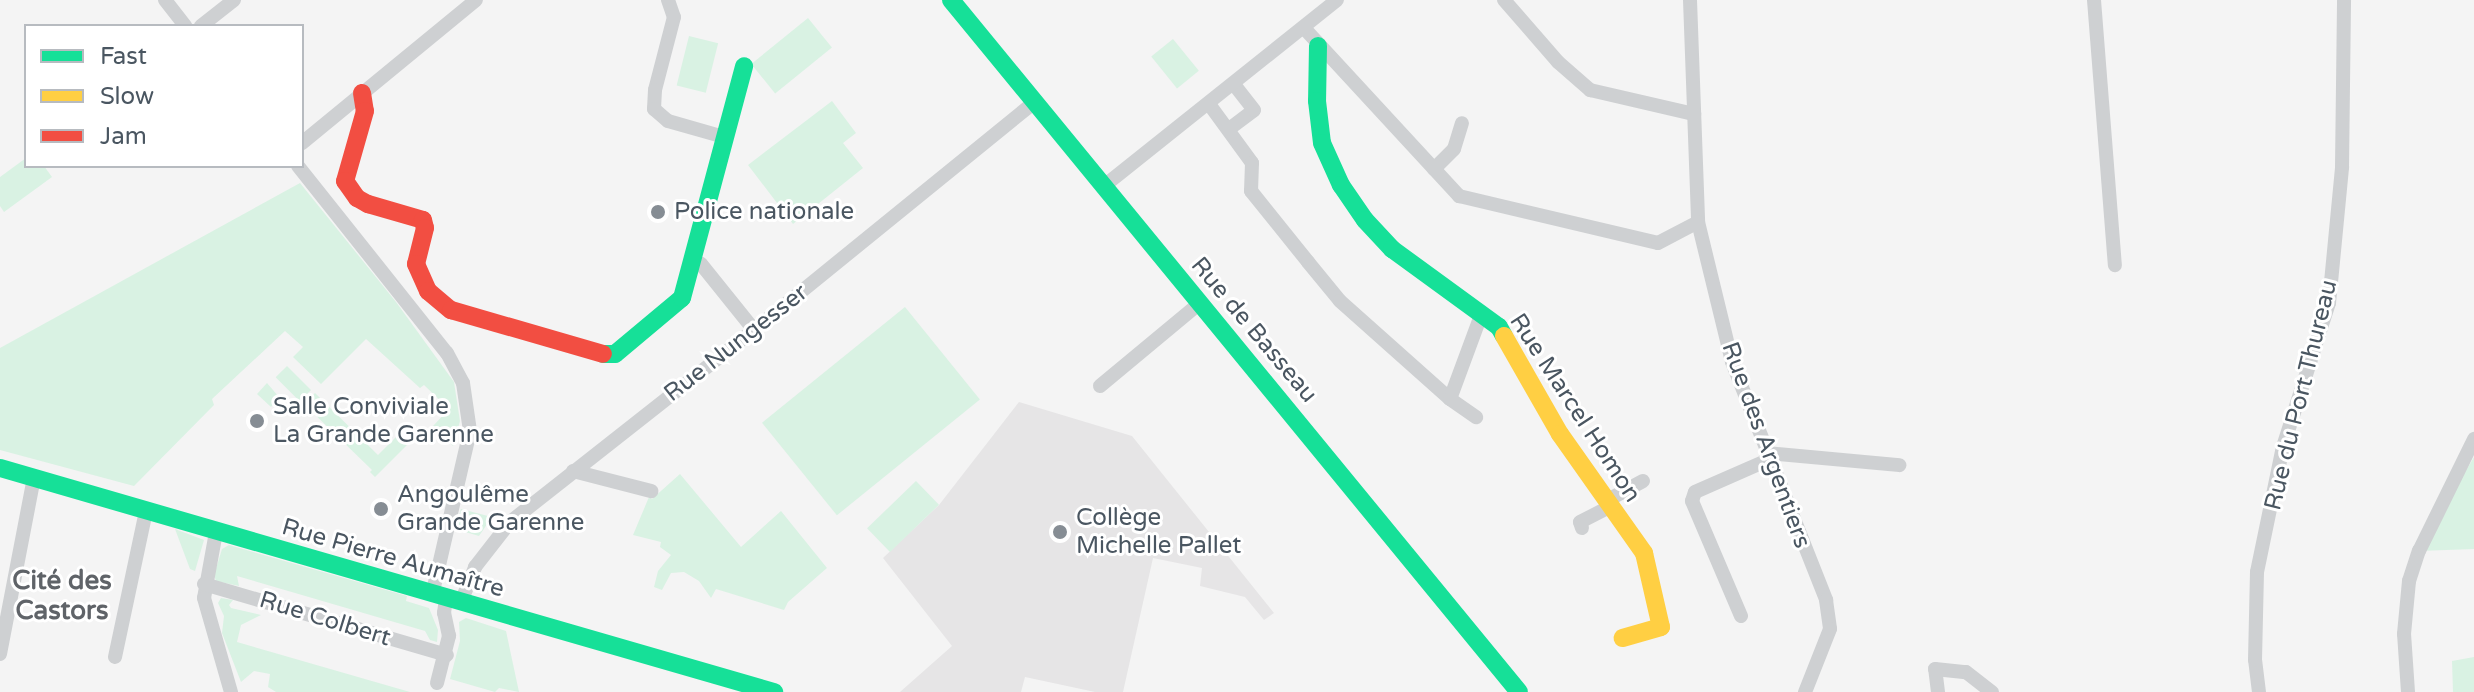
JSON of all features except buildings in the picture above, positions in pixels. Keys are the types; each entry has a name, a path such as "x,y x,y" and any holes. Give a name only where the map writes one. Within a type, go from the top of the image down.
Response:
{"street":[{"path":"165,0 183,24"},
{"path":"204,24 234,0"},
{"path":"304,141 476,0"},
{"name":"Rue de Basseau","path":"951,0 1519,692"},
{"path":"1104,186 1337,0"},
{"path":"1504,0 1549,53 1590,90 1694,114"},
{"name":"Rue des Argentiers","path":"1690,0 1698,222 1732,362 1826,600 1830,629 1810,691"},
{"path":"2094,0 2115,265"},
{"name":"Rue du Port Thureau","path":"2259,692 2255,660 2257,572 2283,447 2329,303 2342,167 2344,0"},
{"path":"671,3 674,17 655,90 654,109 668,121 724,137"},
{"path":"1304,28 1459,196 1658,243 1698,222"},
{"name":"Rue Marcel Homon","path":"1318,46 1317,101 1322,143 1341,185 1365,220 1392,249 1499,327 1560,434 1644,553 1661,627 1623,638"},
{"path":"362,93 365,111 345,181 357,198 423,220 425,228 416,264 428,291 451,310 600,354 615,354 682,298 744,66"},
{"path":"1229,129 1254,110 1234,84"},
{"name":"Rue Nungesser","path":"446,598 475,567 497,535 573,471 754,330 1035,102"},
{"path":"1209,104 1252,163 1251,191 1340,301 1450,399 1476,417"},
{"path":"1434,169 1454,149 1462,123"},
{"path":"300,168 447,353 463,383 470,431 446,598 447,655 437,683"},
{"path":"692,259 701,264 754,330"},
{"path":"1100,386 1200,303"},
{"path":"1450,399 1481,315"},
{"path":"2408,692 2404,634 2409,581 2419,551 2474,439"},
{"path":"1741,616 1692,501 1695,492 1767,457 1899,465"},
{"name":"Rue Pierre Aumaître","path":"0,468 774,692"},
{"path":"573,471 587,478 651,491"},
{"path":"0,654 34,478"},
{"path":"1582,528 1580,522 1606,509 1606,501 1643,481"},
{"path":"115,657 146,511"},
{"path":"216,532 204,584 207,613 231,692"},
{"name":"Rue Colbert","path":"204,584 447,655"},
{"path":"1938,692 1935,669 1966,672 1992,692"}],"shaded area":[{"name":"Collège Michelle Pallet","path":"1019,402 1132,436 1274,613 1264,620 1245,597 1200,586 1202,568 1153,558 1123,692 1095,692 1025,677 1021,692 900,692 952,646 883,558 939,505"}],"green space":[{"path":"808,18 832,48 775,93 751,64"},
{"path":"689,36 718,43 706,93 677,85"},
{"path":"1173,39 1199,71 1177,88 1151,57"},
{"path":"832,101 856,133 843,143 863,168 793,224 748,165"},
{"path":"24,159 24,168 45,168 52,177 4,212 0,206 0,177"},
{"path":"300,183 396,302 454,382 460,421 453,446 433,426 449,409 424,385 420,388 366,339 321,384 293,357 303,347 285,331 212,399 214,405 134,486 0,450 0,348"},
{"path":"905,307 980,399 837,515 762,423"},
{"path":"287,366 311,390 300,401 276,377"},
{"path":"267,383 279,397 271,407 257,394"},
{"path":"315,393 378,455 409,424 419,433 375,477 370,472 372,470 304,404"},
{"path":"2474,457 2474,549 2419,551"},
{"path":"680,474 741,547 781,511 827,568 788,602 784,610 716,589 711,598 699,581 684,572 671,573 662,590 654,587 658,571 671,555 660,547 661,542 633,535 649,497 652,499"},
{"path":"916,481 939,505 890,552 867,528"},
{"path":"461,509 492,517 479,536 455,529"},
{"path":"175,529 204,540 195,571 190,569"},
{"path":"229,545 407,596 406,601 429,608 438,630 437,642 430,640 425,631 237,576 239,586 216,581 214,575 222,549"},
{"path":"221,598 233,600 229,605 231,608 261,615 241,625 237,642 410,692 276,692 268,687 270,674 254,671 241,682 222,633 224,616 218,603"},
{"path":"466,618 506,631 519,692 499,688 495,692 450,679 460,641 459,622"},
{"path":"2474,657 2474,692 2453,692 2452,661"}],"traffic: fast":[{"path":"951,0 1519,692"},
{"path":"1318,46 1317,101 1322,143 1341,185 1365,220 1392,249 1499,327 1504,336"},
{"path":"603,354 615,354 682,298 744,66"},
{"path":"0,468 774,692"}],"traffic: slow":[{"path":"1504,336 1560,434 1644,553 1661,627 1623,638"}],"traffic: jam":[{"path":"362,93 365,111 345,181 357,198 368,204 423,220 425,228 416,264 428,291 451,310 603,354"}],"place":[{"name":"Police nationale","path":"658,212"},
{"name":"Salle Conviviale La Grande Garenne","path":"257,421"},
{"name":"Angoulême Grande Garenne","path":"381,509"},
{"name":"Collège Michelle Pallet","path":"1060,532"}],"district":[{"name":"Cité des Castors","path":"62,596"}]}
